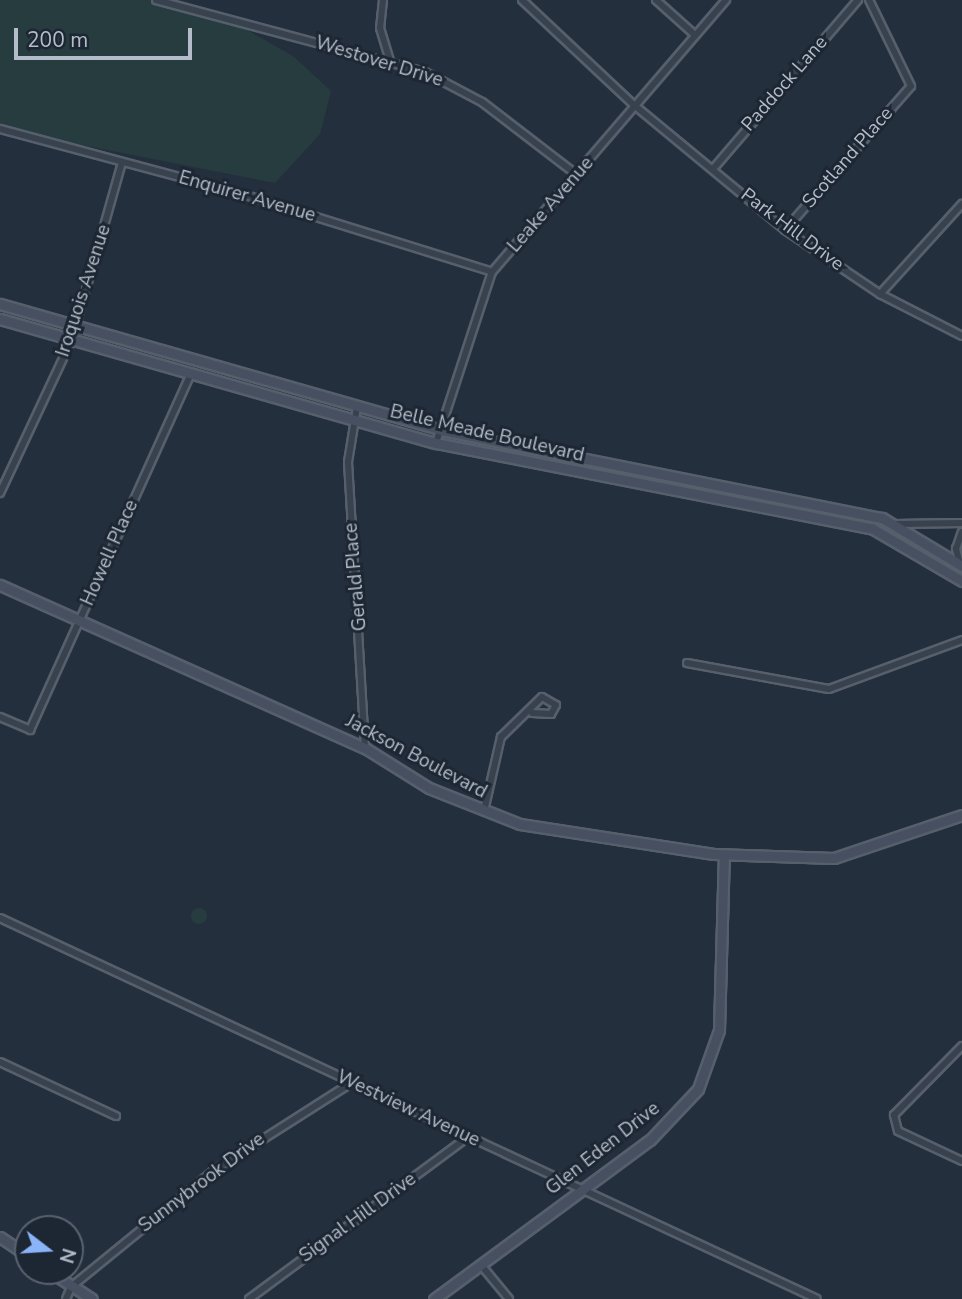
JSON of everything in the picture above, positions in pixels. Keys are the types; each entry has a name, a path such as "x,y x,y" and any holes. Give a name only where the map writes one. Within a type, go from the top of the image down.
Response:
{"main road":[{"name":"Belle Meade Boulevard","path":"0,304 441,430 896,524 962,566"},
{"name":"Belle Meade Boulevard","path":"0,319 354,422 436,443 890,535 958,578"},
{"path":"190,375 194,360"},
{"path":"575,472 577,458"},
{"path":"615,480 618,466"},
{"path":"890,535 896,524"},
{"path":"958,578 962,566"},
{"name":"Jackson Boulevard","path":"0,586 365,748 483,812 548,830 723,855 834,858 962,815"},
{"name":"Glen Eden Drive","path":"434,1299 671,1121 711,1060 719,1030 723,855"},
{"path":"68,1285 92,1299"}],"street":[{"name":"Westover Drive","path":"156,0 390,61 481,102 577,175"},
{"path":"383,0 380,28 390,61"},
{"name":"Park Hill Drive","path":"522,0 634,105 785,230 880,294 962,336"},
{"path":"656,0 695,35"},
{"name":"Leake Avenue","path":"436,443 492,272 726,0"},
{"name":"Paddock Lane","path":"713,169 858,0"},
{"name":"Scotland Place","path":"785,230 911,86 869,0"},
{"name":"Enquirer Avenue","path":"0,129 122,162 492,272"},
{"name":"Iroquois Avenue","path":"0,493 77,326 122,162"},
{"path":"880,294 962,204"},
{"name":"Howell Place","path":"0,717 30,730 190,375"},
{"name":"Gerald Place","path":"357,408 349,502 365,748"},
{"path":"896,524 962,523"},
{"path":"962,532 956,549 962,566"},
{"path":"687,663 829,689 962,640"},
{"path":"483,812 501,737 532,713"},
{"name":"Westview Avenue","path":"0,918 468,1137 583,1187 817,1299"},
{"path":"962,1046 912,1091 894,1115 898,1131 962,1161"},
{"path":"0,1062 116,1116"},
{"name":"Sunnybrook Drive","path":"66,1299 71,1287 213,1171 351,1083"},
{"name":"Signal Hill Drive","path":"249,1299 468,1137"},
{"path":"481,1265 509,1299"}],"green space":[{"path":"0,0 157,0 226,18 293,56 331,91 320,134 275,183 0,129"},
{"path":"196,908 202,908 207,916 205,922 196,924 191,919 191,913"}]}
